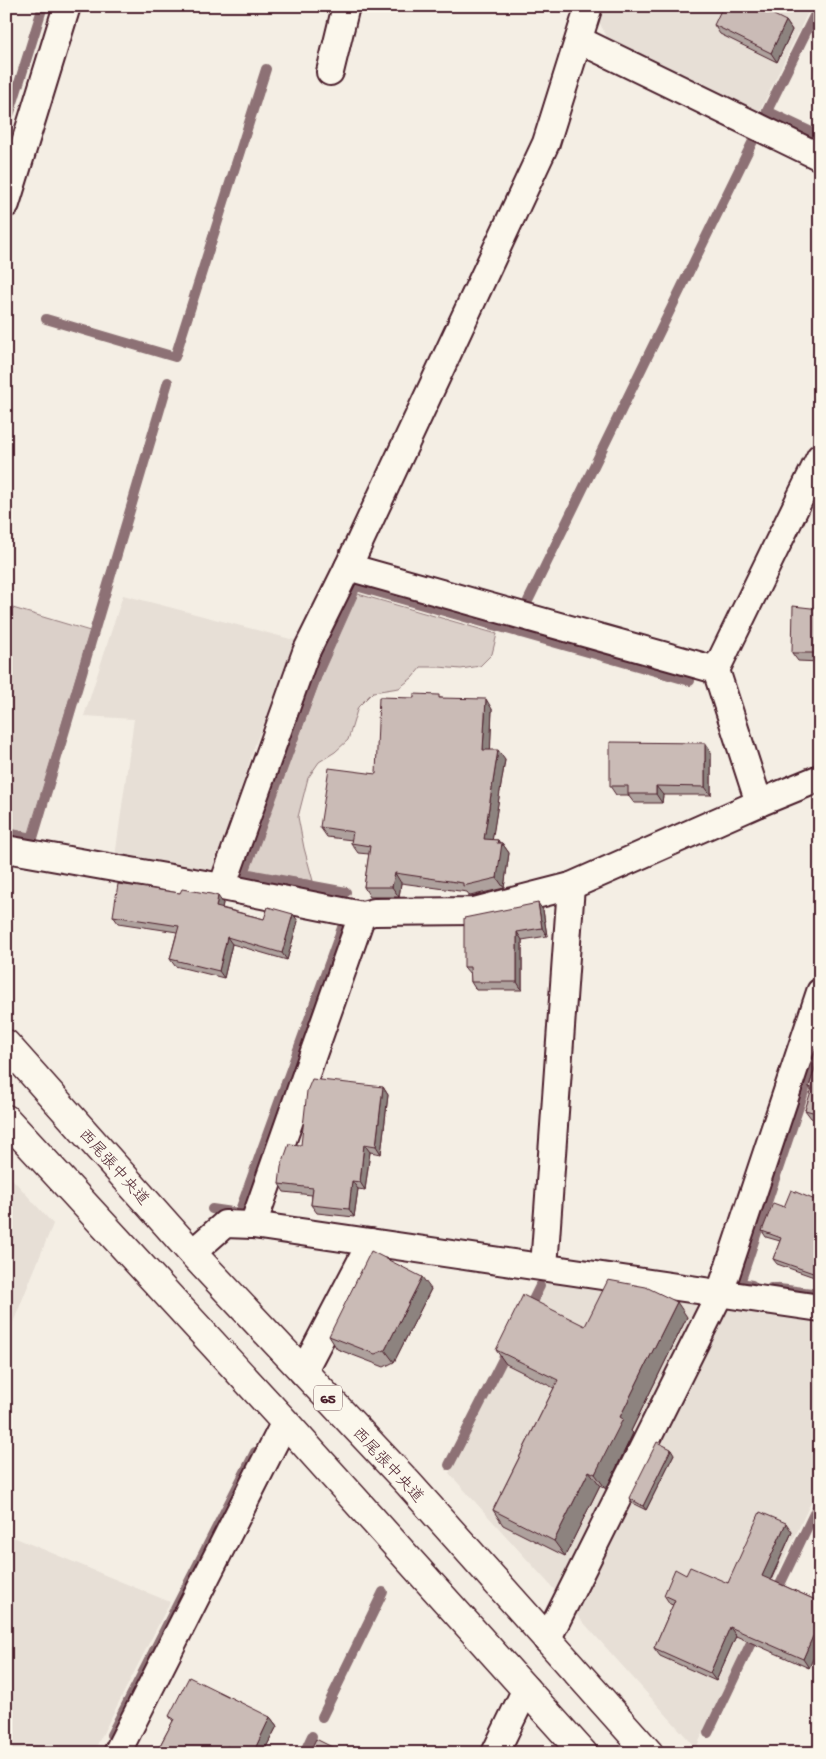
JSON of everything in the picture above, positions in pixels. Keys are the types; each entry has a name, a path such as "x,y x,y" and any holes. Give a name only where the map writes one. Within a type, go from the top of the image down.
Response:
{"main road":[{"name":"西尾張中央道","path":"6,1044 192,1253 408,1483 649,1753"},
{"path":"6,1119 285,1422 584,1753"}],"street":[{"path":"6,204 67,6"},
{"path":"330,72 346,6"},
{"path":"222,887 306,652 348,567 546,143 589,6"},
{"path":"579,40 820,157"},
{"path":"759,803 716,670 820,457"},
{"path":"348,567 716,670"},
{"path":"6,849 222,887 362,915 374,912 474,911 571,886 820,778"},
{"path":"544,1267 571,886"},
{"path":"253,1225 362,915"},
{"path":"547,1640 720,1293 820,992"},
{"path":"192,1253 225,1224 253,1225 820,1308"},
{"path":"304,1372 371,1242"},
{"path":"117,1753 285,1422"},
{"path":"495,1753 526,1689"}],"shaded area":[{"path":"604,6 811,6 759,113 607,37 598,20"},
{"path":"358,594 497,634 492,654 480,666 461,669 421,667 412,678 399,688 373,692 358,707 348,740 335,752 319,762 308,778 298,817 313,881 248,871 323,672"},
{"path":"123,595 298,641 255,745 214,874 115,857 134,719 84,716"},
{"path":"6,606 90,631 29,833 6,830"},
{"path":"6,1172 53,1224 6,1340"},
{"path":"546,1281 693,1300 697,1311 561,1597 449,1473"},
{"path":"727,1307 820,1321 820,1483 696,1748 575,1613"},
{"path":"6,1534 170,1602 93,1753 6,1753"}],"building":[{"path":"723,6 756,6 786,21 771,53 714,25"},
{"path":"793,606 820,609 820,653 792,653"},
{"path":"414,694 439,695 439,698 486,699 483,750 498,750 484,839 498,840 497,843 502,843 497,878 463,886 463,883 395,873 392,887 364,887 370,846 351,843 353,832 320,827 329,768 376,774 379,697 414,698"},
{"path":"610,742 705,743 705,787 656,786 656,794 628,794 628,786 610,786"},
{"path":"118,884 180,893 182,889 211,894 218,896 216,907 264,919 268,907 293,914 282,953 227,937 219,971 170,959 179,926 113,916"},
{"path":"538,903 542,928 517,932 517,982 471,982 470,967 464,967 464,918"},
{"path":"820,1053 820,1114 805,1110 812,1088 809,1087"},
{"path":"312,1079 383,1087 376,1146 364,1144 360,1182 352,1181 349,1209 311,1205 313,1188 279,1184 281,1167 289,1144 301,1145 307,1091"},
{"path":"791,1190 820,1202 820,1270 815,1269 813,1273 773,1259 781,1238 762,1231 773,1203 784,1207"},
{"path":"371,1251 422,1277 385,1350 375,1354 329,1336"},
{"path":"608,1280 646,1287 677,1302 620,1417 623,1419 595,1474 589,1471 554,1541 493,1510 558,1380 496,1350 523,1295 585,1326"},
{"path":"657,1442 671,1449 643,1506 629,1498"},
{"path":"760,1512 786,1523 762,1576 820,1602 820,1632 817,1638 813,1636 803,1659 730,1627 710,1673 654,1648 675,1600 664,1595 675,1569 686,1575 690,1567 728,1583"},
{"path":"189,1677 270,1717 253,1753 241,1753 227,1746 224,1753 156,1753 174,1719 169,1716"},
{"path":"316,1739 344,1753 309,1753"}],"waterway":[{"path":"6,125 43,6"},
{"path":"819,6 767,111 820,136"},
{"path":"46,319 175,357 266,69"},
{"path":"528,601 753,141"},
{"path":"6,833 33,838 168,382"},
{"path":"346,892 244,873 319,669 356,586 690,681"},
{"path":"212,1209 239,1213 343,925"},
{"path":"752,1285 740,1283 820,1044"},
{"path":"527,1312 540,1286"},
{"path":"771,1288 820,1294"},
{"path":"449,1465 508,1349"},
{"path":"111,1735 255,1452"},
{"path":"775,1595 820,1501"},
{"path":"322,1717 383,1592"},
{"path":"708,1733 757,1630"},
{"path":"304,1753 312,1736"}]}
